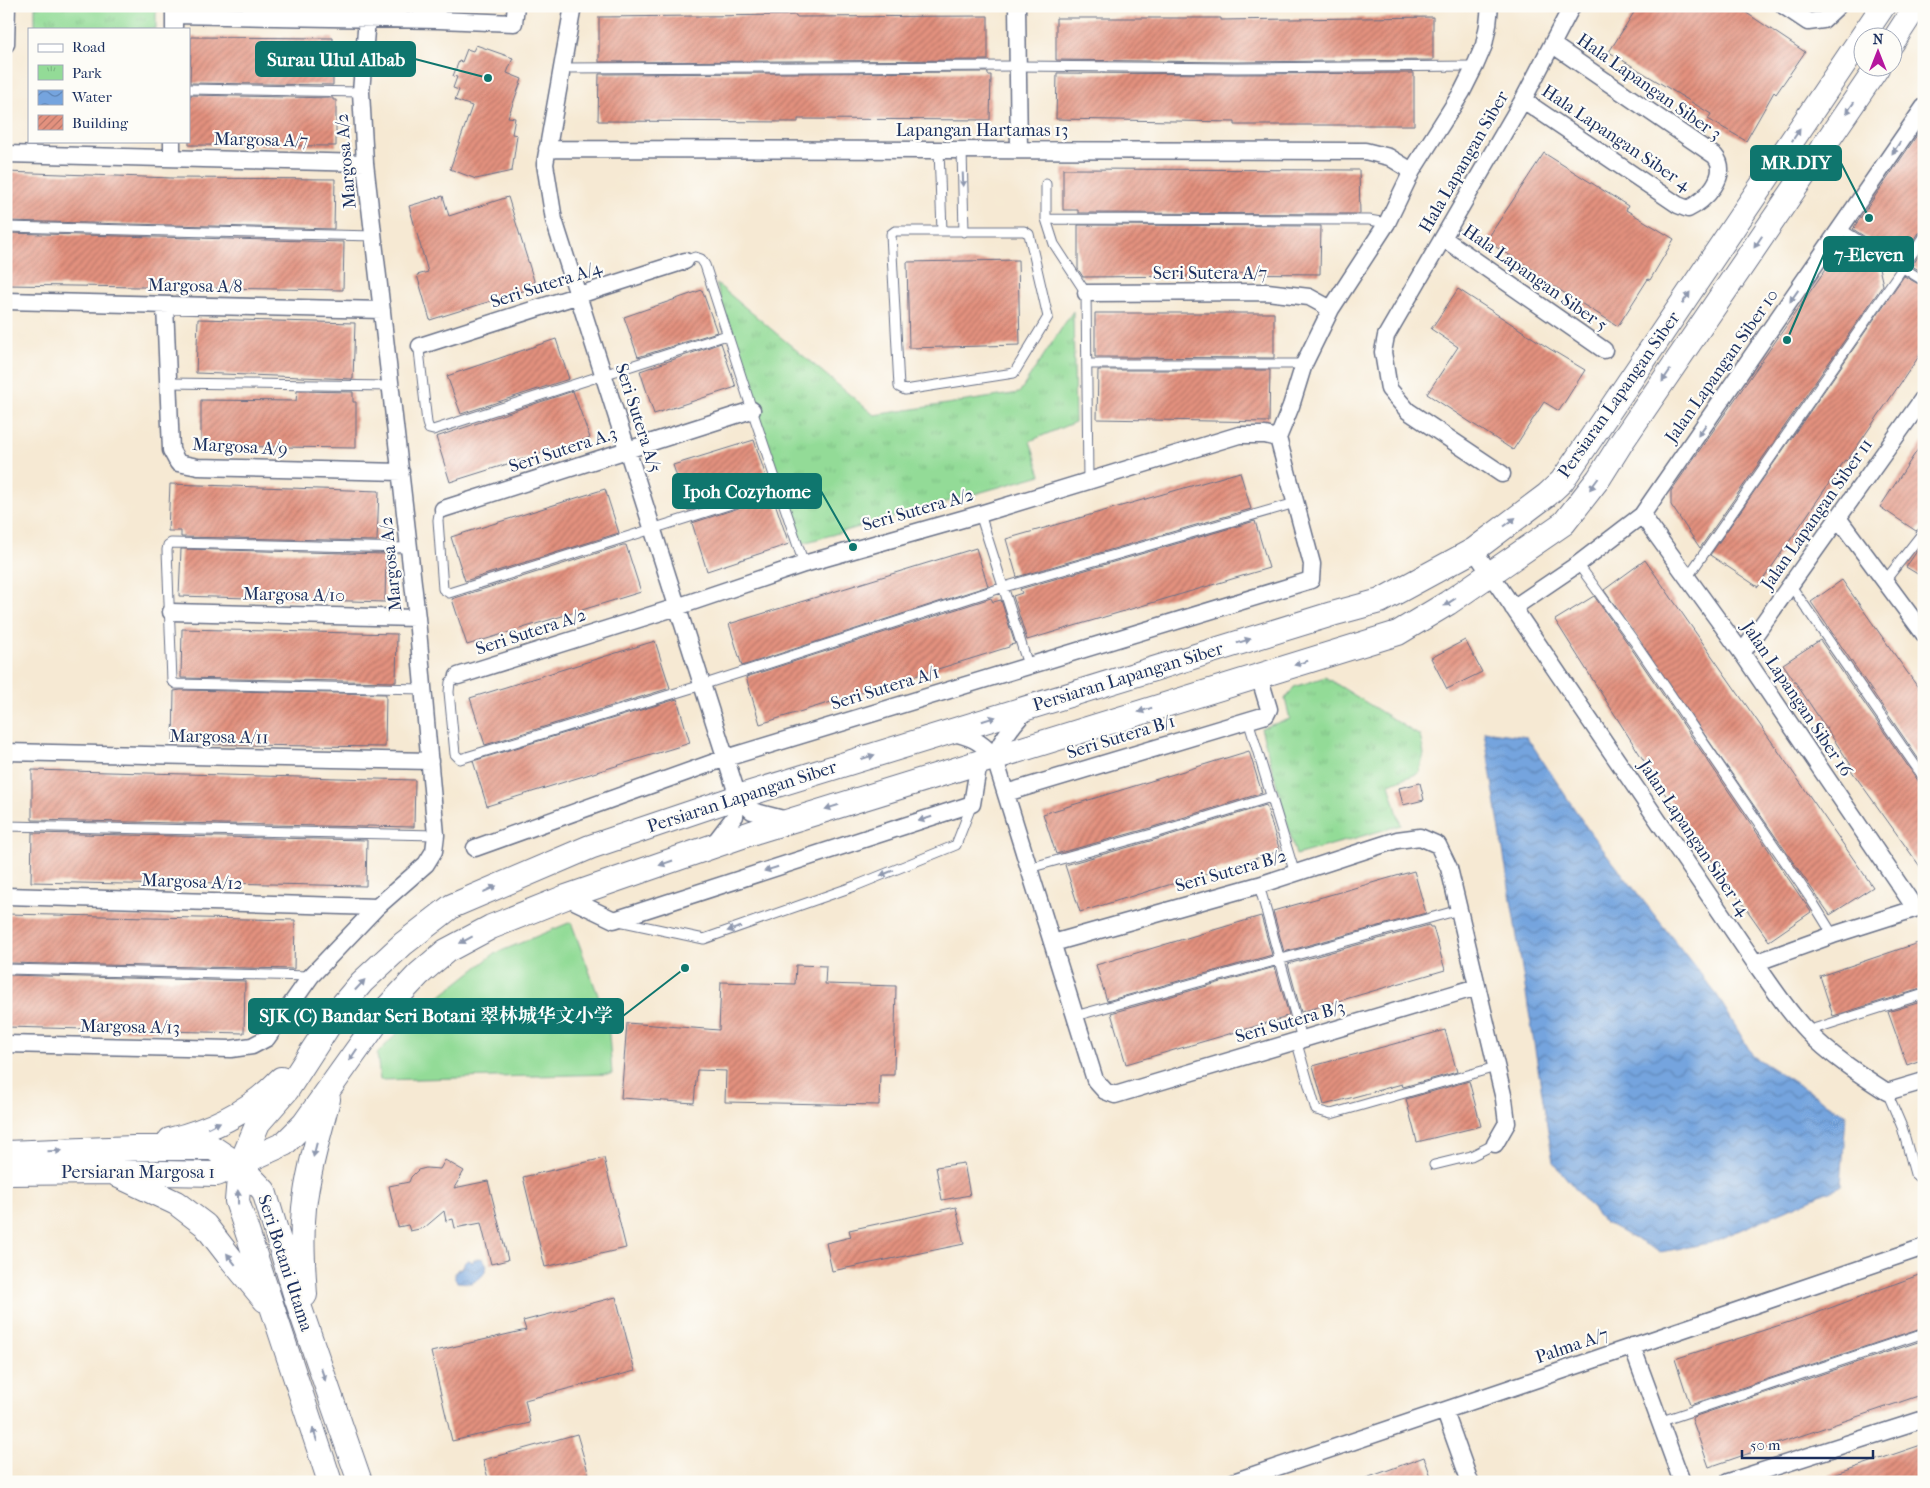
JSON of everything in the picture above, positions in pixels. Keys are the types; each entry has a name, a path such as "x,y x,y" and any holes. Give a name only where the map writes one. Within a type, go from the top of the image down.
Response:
{"main road":[{"name":"Persiaran Lapangan Siber","path":"240,1166 258,1124 287,1090 340,1008 362,982 403,944 452,906 590,847 738,797 1332,614 1380,602 1474,550 1547,495 1562,481 1882,6"},
{"path":"1902,28 1916,6"},
{"name":"Persiaran Lapangan Siber","path":"240,1166 284,1144 304,1124 387,1008 419,974 446,951 491,926 566,897 789,821 1398,633 1490,575 1564,523 1599,478 1870,78"},
{"path":"134,1148 197,1133 238,1114 276,1085 321,1038"},
{"path":"307,1328 302,1250 304,1207 313,1157 332,1086"},
{"name":"Persiaran Margosa 1","path":"6,1153 134,1148 213,1148 240,1166"},
{"name":"Persiaran Margosa 1","path":"6,1173 217,1174 240,1166"},
{"name":"Seri Botani Utama","path":"240,1166 237,1201 330,1482"},
{"name":"Seri Botani Utama","path":"240,1166 264,1191 307,1328 360,1482"},
{"path":"110,1172 176,1203 205,1225 273,1310"}],"street":[{"path":"174,16 367,12 440,13 514,23 516,6"},
{"name":"Seri Sutera A/5","path":"573,6 546,156 554,220 738,797"},
{"path":"1017,6 1019,150"},
{"name":"Hala Lapangan Siber","path":"1502,474 1408,411 1389,389 1383,352 1386,336 1523,100 1572,6"},
{"path":"1784,6 1808,22 1823,20 1838,6"},
{"path":"1295,503 1278,438 1291,406 1304,364 1332,309 1387,223 1412,171 1462,92 1475,66 1485,39 1488,25 1488,7"},
{"path":"6,44 7,11"},
{"name":"Margosa A/2","path":"252,1046 268,1038 311,976 377,907 426,864 434,851 436,835 417,618 364,163 361,92 367,12"},
{"name":"Hala Lapangan Siber 3","path":"1553,44 1715,156 1720,161 1721,168 1719,177 1710,191"},
{"name":"Hala Lapangan Siber 4","path":"1523,100 1678,205 1688,209 1698,204 1710,191"},
{"name":"Jalan Lapangan Siber 10","path":"1513,608 1578,564 1642,515 1924,107"},
{"path":"172,142 172,158"},
{"name":"Lapangan Hartamas 13","path":"546,156 939,150 1365,151 1389,157 1412,171"},
{"name":"Margosa A/7","path":"6,154 364,163"},
{"name":"Hala Lapangan Siber 5","path":"1443,238 1604,350"},
{"name":"Seri Sutera A/4","path":"420,346 685,261"},
{"name":"Seri Sutera A/7","path":"1086,293 1267,292 1309,297 1332,309"},
{"name":"Margosa A/8","path":"6,301 382,310"},
{"name":"Margosa A/9","path":"165,305 171,450 178,463 198,467 401,472"},
{"name":"Jalan Lapangan Siber 11","path":"1742,653 1924,398"},
{"name":"Seri Sutera A.3","path":"443,509 752,410"},
{"name":"Seri Sutera A/2","path":"458,676 677,607 804,564 980,514 1239,435 1265,435 1278,438"},
{"name":"Seri Sutera A/1","path":"475,848 726,758 1311,580 1312,564 1295,503"},
{"name":"Jalan Lapangan Siber 16","path":"1642,515 1742,653 1920,907"},
{"path":"1838,518 1924,634"},
{"name":"Jalan Lapangan Siber 14","path":"1474,550 1755,963 1807,1031 1844,1064 1886,1092"},
{"name":"Margosa A/10","path":"171,612 417,618"},
{"name":"Seri Sutera B/1","path":"1006,792 1266,715 1269,709 1259,676"},
{"path":"566,897 614,920 972,804 986,759 1014,722 1030,707"},
{"path":"948,732 981,743 986,759 1006,792 1075,1016"},
{"name":"Margosa A/11","path":"6,752 430,761"},
{"path":"738,797 752,812 789,821"},
{"path":"712,846 735,816 738,797"},
{"name":"Seri Sutera B/2","path":"1053,943 1259,885 1397,840 1420,837 1438,845 1449,868 1460,910"},
{"name":"Margosa A/12","path":"6,896 377,907"},
{"path":"1755,963 1920,907"},
{"path":"1460,910 1504,1099 1506,1123 1495,1144"},
{"name":"Seri Sutera B/3","path":"1075,1016 1095,1080 1105,1090 1115,1096 1299,1039 1477,987"},
{"name":"Margosa A/13","path":"6,1044 231,1050 252,1046"},
{"path":"1886,1092 1924,1081"},
{"name":"Palma A/7","path":"1233,1482 1445,1412 1924,1247"},
{"path":"1632,1346 1682,1482"},
{"path":"1445,1412 1470,1482"},
{"path":"1728,1482 1924,1419"}],"lane":[{"path":"561,68 1475,66"},
{"path":"190,89 361,92"},
{"path":"939,150 942,231"},
{"path":"962,150 964,232"},
{"path":"1046,184 1046,219 1054,244 1086,293 1088,481"},
{"path":"1046,219 1369,220 1387,223"},
{"path":"6,227 374,236"},
{"path":"1841,229 1924,281"},
{"path":"895,231 964,232 1024,231 1029,234 1048,317 1014,373 905,390 899,386 891,234 895,231"},
{"path":"1687,578 1924,237"},
{"path":"685,261 695,257 701,259 705,265 804,564"},
{"path":"420,346 427,424 428,429 433,430 727,335"},
{"path":"1087,364 1304,364"},
{"path":"168,383 391,386"},
{"path":"443,509 439,514 438,520 441,579 442,589 449,593 779,489"},
{"path":"458,676 450,682 449,692 455,754 460,759 702,685 1004,587 1295,503"},
{"path":"980,514 1028,665"},
{"path":"1884,582 1924,531"},
{"path":"409,548 171,543 168,545 171,676 172,681 176,684 424,689"},
{"path":"1578,564 1634,640 1812,901 1833,935"},
{"path":"1791,586 1924,778"},
{"path":"1248,720 1295,874"},
{"path":"1029,868 1152,834 1271,797"},
{"path":"614,920 704,939 855,886 956,845 972,804"},
{"path":"6,826 436,835"},
{"path":"1259,885 1281,959 1316,1110 1331,1114 1496,1067"},
{"path":"1075,1016 1460,910"},
{"path":"6,969 311,976"},
{"path":"1807,1031 1924,994"},
{"path":"1886,1092 1902,1127 1915,1174 1924,1182"},
{"path":"1434,1165 1471,1156 1495,1144"},
{"path":"1659,1422 1924,1333"}],"green space":[{"path":"35,6 156,6 156,28 35,28"},
{"path":"716,283 874,415 1019,393 1073,311 1075,422 1030,441 1041,475 800,544 779,489"},
{"path":"1325,677 1420,736 1424,754 1419,773 1389,784 1401,825 1296,855 1261,728 1290,719 1285,699 1294,687"},
{"path":"571,922 608,1022 612,1074 380,1080 377,1054 410,1020 494,954"}],"water":[{"path":"1484,731 1527,737 1591,834 1717,995 1753,1056 1846,1115 1841,1186 1710,1243 1660,1252 1603,1222 1553,1162"},
{"path":"479,1258 483,1259 487,1265 482,1276 471,1283 457,1282 455,1273 458,1269 462,1268 465,1262 469,1260 472,1263"}],"building":[{"path":"1638,6 1736,6 1805,52 1776,94 1774,92 1746,141 1708,119 1711,114 1609,52"},
{"path":"796,15 796,17 988,16 988,60 599,62 599,17"},
{"path":"1433,17 1433,60 1236,62 1056,60 1056,18 1221,18 1221,20"},
{"path":"191,37 333,38 333,85 190,83"},
{"path":"476,45 513,58 507,73 522,79 508,117 515,118 512,134 517,135 512,171 476,179 450,169 472,106 455,100 459,90 453,88 457,77 453,76 459,61 462,62 467,49 473,51"},
{"path":"988,72 988,75 991,75 990,120 798,119 798,122 598,121 599,74"},
{"path":"1057,73 1414,73 1414,125 1235,125 1235,122 1056,119"},
{"path":"190,95 333,98 333,100 336,100 336,146 189,145"},
{"path":"1924,125 1924,231 1919,233 1901,259 1873,239 1873,242 1853,229"},
{"path":"1544,153 1628,206 1626,210 1674,239 1650,280 1648,279 1618,326 1535,275 1537,272 1486,241"},
{"path":"1063,169 1359,170 1360,214 1078,213 1078,210 1063,210"},
{"path":"6,172 172,178 335,179 334,229 6,221"},
{"path":"443,196 449,216 508,197 536,287 430,320 417,275 428,272 409,206"},
{"path":"1078,225 1321,226 1320,274 1200,273 1200,276 1083,277 1078,269"},
{"path":"6,233 344,242 343,290 6,285"},
{"path":"1846,240 1877,259 1883,285 1700,548 1671,505 1671,491"},
{"path":"1924,248 1924,273 1912,266"},
{"path":"1018,260 1020,345 909,348 907,262"},
{"path":"1904,276 1924,287 1924,349 1758,587 1710,555"},
{"path":"1458,289 1585,370 1559,411 1544,402 1513,450 1427,394 1458,347 1431,329"},
{"path":"702,290 717,332 638,357 624,317"},
{"path":"1095,313 1274,313 1274,358 1095,357"},
{"path":"198,319 355,323 353,379 196,373"},
{"path":"556,339 569,379 461,414 447,376"},
{"path":"721,343 736,387 654,414 640,371"},
{"path":"1098,370 1270,370 1269,422 1097,419"},
{"path":"297,391 353,392 353,402 356,402 356,448 201,446 201,400 296,401"},
{"path":"573,391 590,438 450,482 436,437"},
{"path":"754,440 769,486 688,511 673,465"},
{"path":"1924,440 1924,525 1916,531 1880,507"},
{"path":"1240,472 1251,509 1017,577 1006,539"},
{"path":"170,484 379,491 377,541 181,537 181,531 168,531"},
{"path":"605,489 619,533 465,581 451,537"},
{"path":"773,497 789,544 707,571 692,523"},
{"path":"1255,521 1269,568 1027,640 1013,596 1022,593 1020,589"},
{"path":"1924,541 1924,578 1906,567"},
{"path":"626,545 641,592 467,645 452,599"},
{"path":"976,548 988,586 742,666 729,624"},
{"path":"181,549 386,554 385,602 179,596"},
{"path":"1645,560 1873,887 1830,915 1604,590"},
{"path":"1842,580 1924,696 1924,767 1811,602"},
{"path":"1594,596 1811,912 1769,941 1663,791 1555,620"},
{"path":"991,598 993,602 1001,600 1015,644 760,724 746,677"},
{"path":"182,629 397,634 396,682 181,678"},
{"path":"1465,640 1482,672 1447,689 1431,658"},
{"path":"1820,640 1919,782 1924,784 1924,872 1851,770 1853,768 1783,664"},
{"path":"655,641 670,688 485,745 470,698"},
{"path":"174,691 386,694 385,747 173,744"},
{"path":"677,699 690,743 487,806 473,761"},
{"path":"1249,751 1262,793 1150,828 1056,854 1043,814"},
{"path":"32,770 415,780 414,827 32,820"},
{"path":"1420,783 1424,800 1403,805 1399,788"},
{"path":"1266,805 1280,851 1080,912 1065,865 1154,840"},
{"path":"32,833 367,840 366,886 173,882 173,885 31,882"},
{"path":"1414,871 1426,913 1284,952 1273,911"},
{"path":"6,914 295,920 294,969 6,963"},
{"path":"1261,916 1272,955 1107,1001 1096,965"},
{"path":"1429,925 1433,927 1445,970 1301,1012 1288,964"},
{"path":"1924,941 1924,988 1833,1016 1820,976"},
{"path":"796,965 826,966 825,984 896,986 894,1075 880,1075 879,1105 725,1102 726,1071 697,1070 694,1103 621,1098 627,1023 719,1030 721,982 795,984"},
{"path":"1275,967 1289,1015 1126,1064 1111,1013"},
{"path":"6,975 245,981 244,1033 6,1027"},
{"path":"1924,1001 1924,1059 1907,1065 1888,1012"},
{"path":"1445,1030 1457,1072 1403,1087 1402,1084 1324,1105 1313,1066"},
{"path":"1469,1081 1481,1126 1417,1142 1406,1099"},
{"path":"604,1158 626,1248 545,1267 523,1177"},
{"path":"445,1160 464,1171 454,1188 488,1181 508,1260 491,1264 481,1223 455,1228 453,1219 446,1221 444,1211 424,1228 410,1231 408,1225 398,1227 389,1186 409,1182 418,1170 426,1168 440,1169"},
{"path":"964,1163 970,1195 942,1200 936,1167"},
{"path":"956,1207 964,1244 832,1271 826,1243 851,1237 849,1230"},
{"path":"1924,1273 1924,1327 1690,1405 1675,1359 1814,1314"},
{"path":"616,1297 635,1371 525,1400 530,1423 452,1441 431,1352 526,1330 523,1321"},
{"path":"1924,1340 1924,1394 1709,1467 1692,1419 1693,1417"},
{"path":"577,1434 591,1482 489,1482 483,1460"},
{"path":"1924,1444 1924,1482 1822,1482 1821,1479"},
{"path":"1424,1457 1433,1482 1361,1482 1361,1480"}],"place":[{"name":"Surau Ulul Albab","path":"488,78"},
{"name":"MR.DIY","path":"1869,218"},
{"name":"7-Eleven","path":"1787,340"},
{"name":"Ipoh Cozyhome","path":"853,547"},
{"name":"SJK (C) Bandar Seri Botani 翠林城华文小学","path":"685,968"}]}
